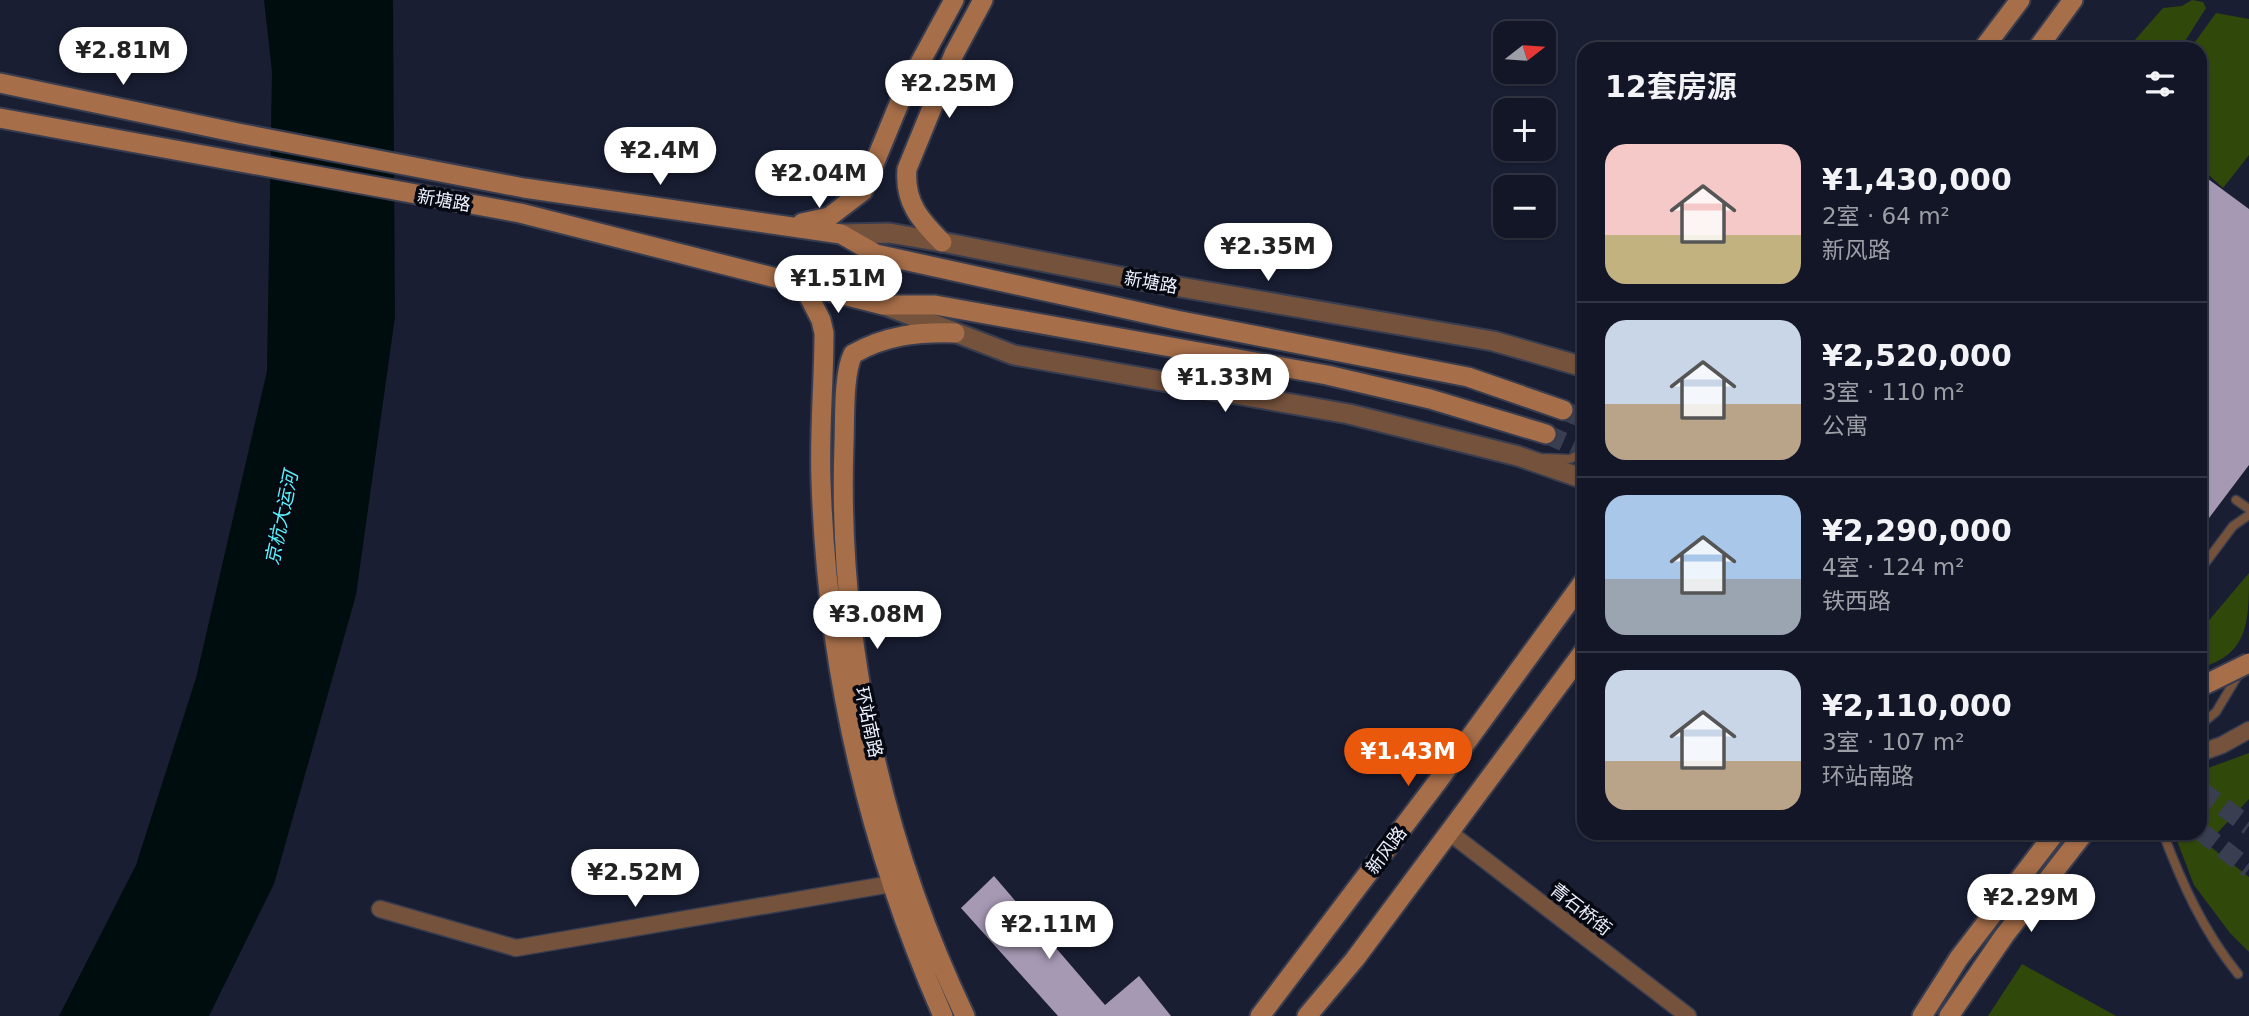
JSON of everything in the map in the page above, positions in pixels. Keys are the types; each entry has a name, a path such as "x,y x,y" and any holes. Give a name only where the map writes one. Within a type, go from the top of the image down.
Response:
{"main road":[{"path":"792,226 829,217 863,191 902,94 954,0"},
{"path":"942,242 920,219 909,201 907,169 954,54 983,0"},
{"path":"1988,42 2020,0"},
{"path":"2042,42 2073,0"},
{"name":"新塘路","path":"0,83 238,133 524,188 841,234 877,254 1176,320 1468,377 1563,410"},
{"name":"新塘路","path":"0,118 226,162 520,213 883,305 935,305 1327,375 1430,399 1546,433"},
{"name":"环站南路","path":"803,285 821,320 824,333 820,477 835,658 860,778 891,884 943,1016"},
{"name":"环站南路","path":"956,332 914,332 879,342 853,354 844,427 843,508 851,608 863,698 886,796 917,897 965,1016"},
{"name":"新风路","path":"1260,1016 1438,781 1577,591"},
{"path":"1307,1016 1355,959 1577,661"},
{"path":"2207,684 2249,663"},
{"path":"1922,1016 1959,958 2050,840"},
{"path":"1949,1016 2004,936 2079,840"}],"street":[{"name":"新塘路","path":"841,234 889,233 942,242 1148,282 1493,341 1577,366"},
{"name":"新塘路","path":"883,305 1014,355 1349,414 1518,456 1577,477"},
{"path":"2207,751 2222,746 2249,730"},
{"name":"青石桥街","path":"1450,833 1688,1016"},
{"path":"380,909 516,948 891,884"}],"lane":[{"path":"1518,456 1570,459 1577,456"},
{"path":"2236,500 2249,509"},
{"path":"2207,561 2233,526 2249,515"},
{"path":"2207,719 2216,712 2249,657"},
{"path":"2166,840 2179,876 2199,916 2238,974"}],"green space":[{"path":"2192,0 2203,2 2206,8 2184,42 2133,42 2163,8 2182,6"},
{"path":"2216,13 2249,19 2249,155 2223,188 2207,173 2207,42 2195,42"},
{"path":"2249,573 2248,607 2243,634 2228,654 2207,665 2207,623"},
{"path":"2249,753 2249,799 2207,844 2249,877 2249,952 2230,933 2194,885 2177,840 2207,840 2207,768"},
{"path":"2022,964 2116,1016 1988,1016"}],"water":[{"name":"京杭大运河","path":"264,0 393,0 395,317 356,595 274,884 209,1016 59,1016 136,865 196,678 267,371 272,72"}],"building":[{"path":"2207,178 2249,209 2249,465 2207,521"},
{"path":"994,876 1105,1005 1139,976 1171,1016 1058,1016 961,908"}],"tunnel":[{"path":"1563,410 1577,416"},
{"path":"1546,434 1577,448"},
{"path":"2207,795 2249,826"},
{"path":"2207,836 2249,869"}]}
